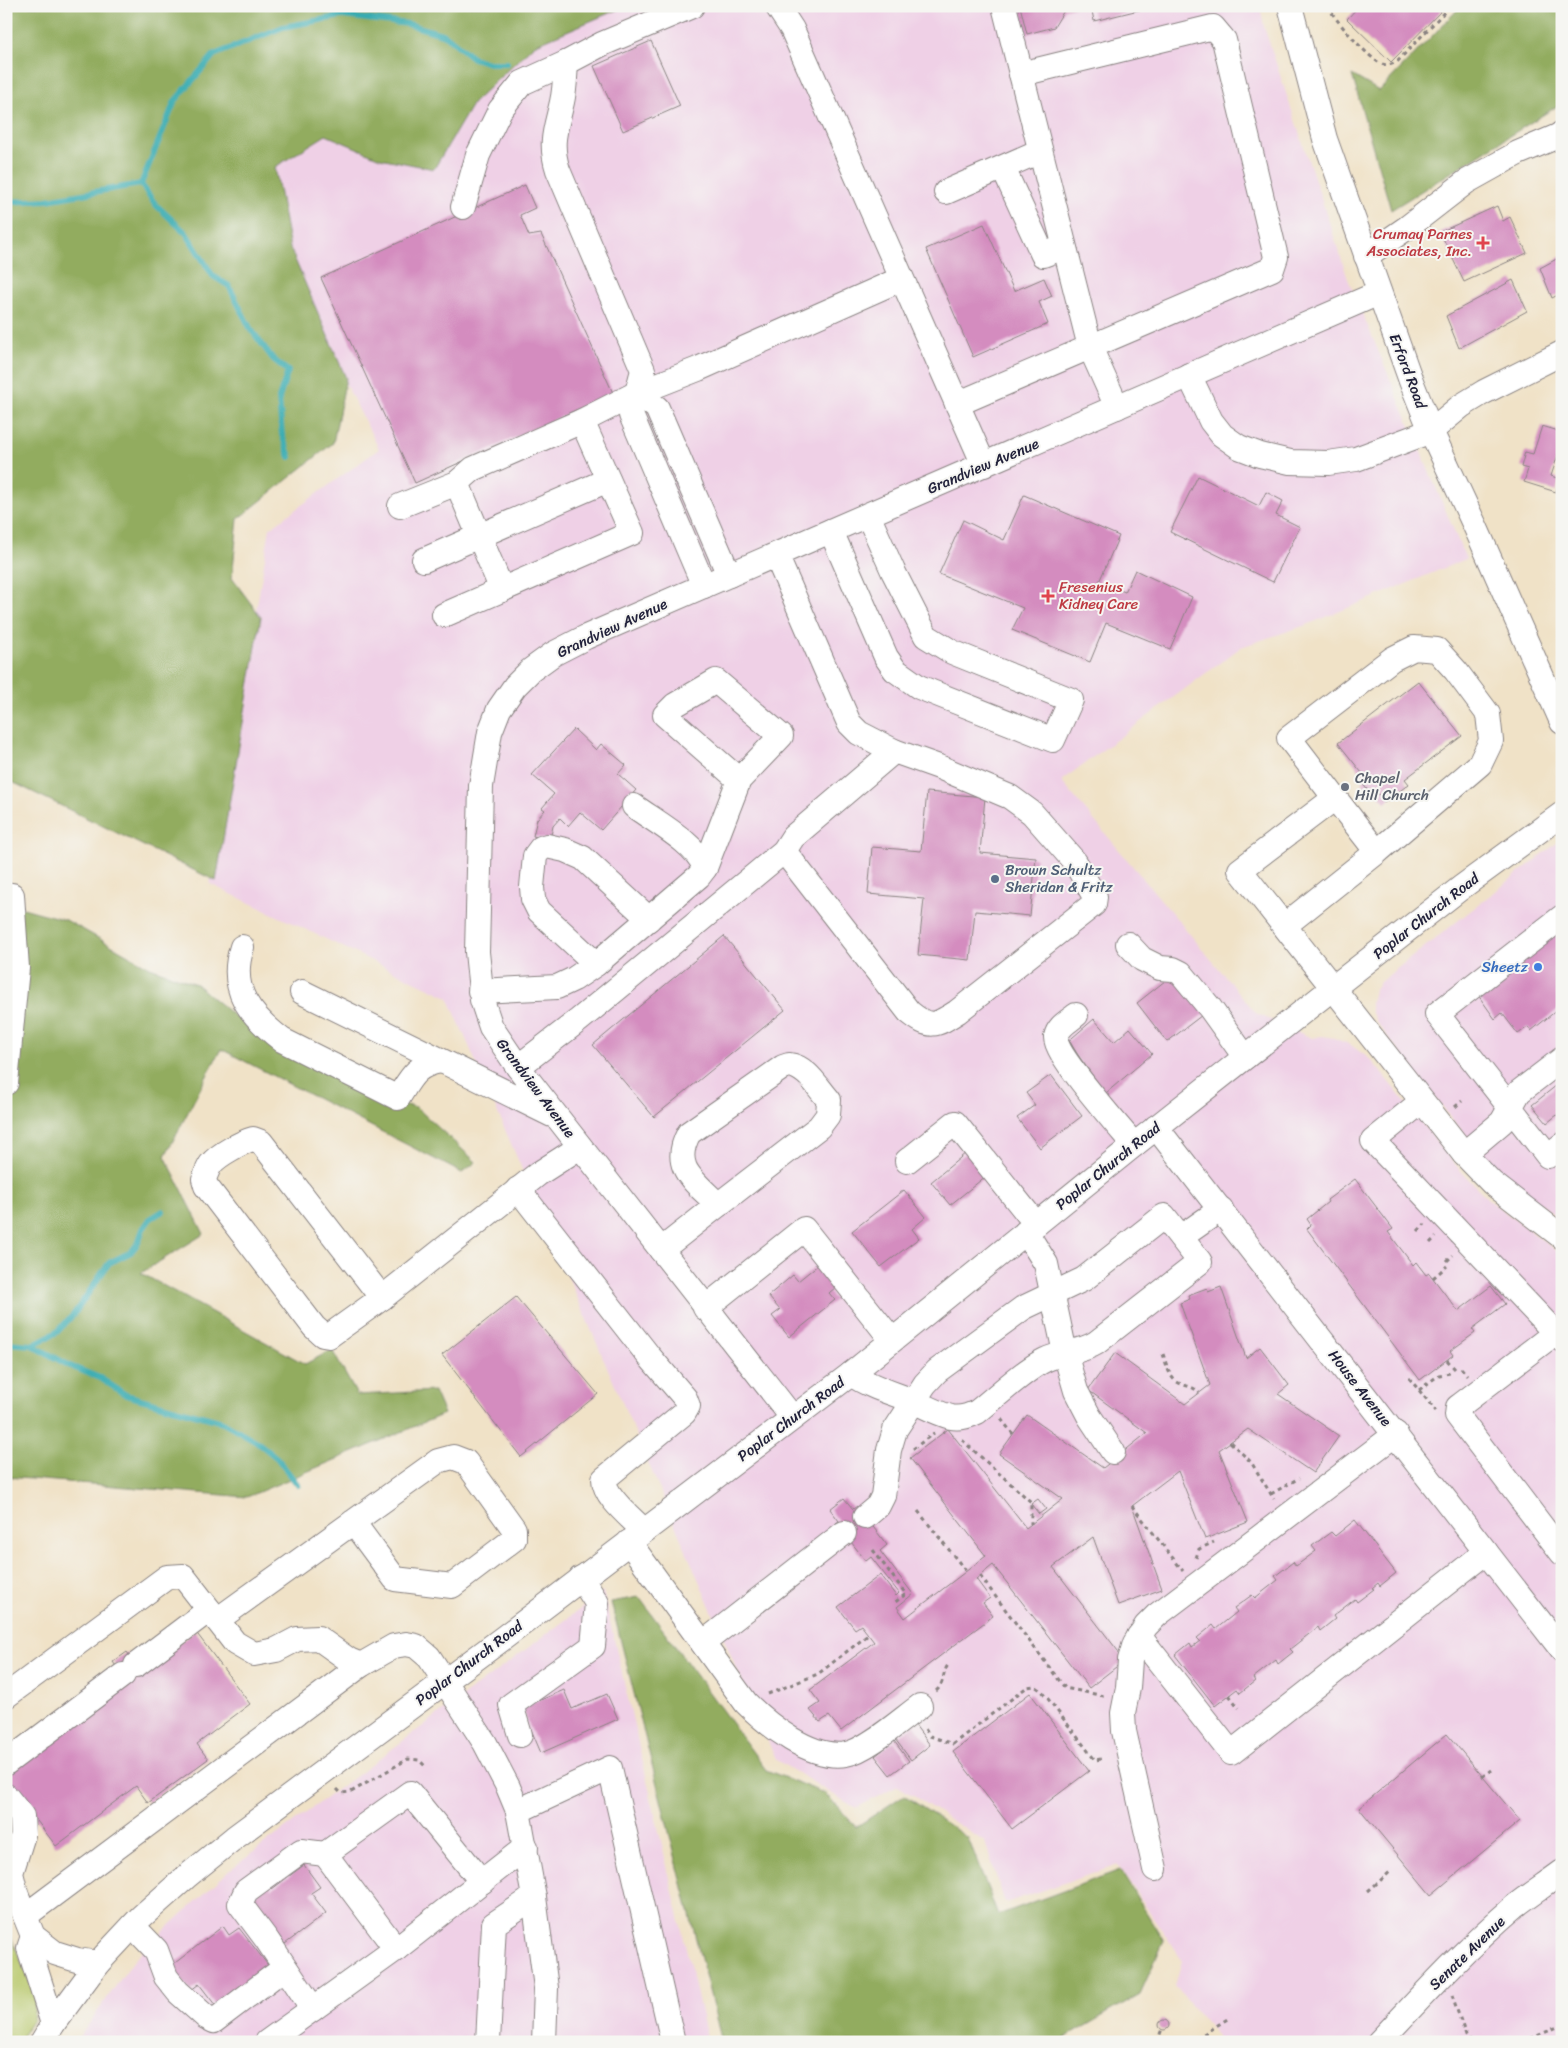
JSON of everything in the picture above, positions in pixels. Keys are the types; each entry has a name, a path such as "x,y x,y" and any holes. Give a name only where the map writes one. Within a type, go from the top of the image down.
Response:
{"street":[{"path":"463,207 478,155 500,110 522,83 602,44 692,6"},
{"path":"777,6 792,29 984,465"},
{"path":"1004,6 1090,347 1117,407"},
{"name":"Erford Road","path":"1290,6 1325,139 1379,293 1431,431 1480,536 1562,722"},
{"path":"956,404 1272,269 1276,257 1224,40 1212,27 1021,74"},
{"path":"566,63 563,100 553,134 553,154 558,170 643,370 631,415 704,586"},
{"path":"1366,256 1408,228 1466,182 1518,153 1562,133"},
{"path":"946,192 1040,152"},
{"path":"1003,168 1043,255 1064,246"},
{"path":"400,506 457,483 473,469 582,421 637,394 901,280"},
{"name":"Grandview Avenue","path":"792,1418 518,1067 491,1027 480,991 477,952 481,786 490,732 499,709 515,686 531,670 554,654 586,637 1379,293"},
{"path":"1189,376 1211,421 1222,435 1239,447 1290,462 1328,463 1356,459 1431,431 1461,406 1484,392 1562,353"},
{"path":"637,394 657,408 729,575"},
{"path":"444,615 632,533 582,421"},
{"path":"424,560 608,480"},
{"path":"457,483 502,590"},
{"path":"831,532 886,657 895,670 919,687 1053,740 1071,700 952,652 926,636 892,571 868,515"},
{"path":"776,555 849,723 859,733 894,751 976,781 1010,796 1032,813 1075,862 1094,898 1094,904 957,1012 944,1021 933,1025 922,1022 909,1012 784,851"},
{"path":"1284,926 1377,852 1480,764 1491,741 1488,714 1456,671 1437,650 1414,648 1392,660 1289,738 1377,852"},
{"path":"480,991 557,987 574,979 596,964 700,876 739,780 780,736 716,681 675,705 665,715 739,780"},
{"path":"518,1067 579,1020 784,851 793,837 894,751"},
{"path":"1335,798 1240,870 1421,1102 1464,1154 1492,1183 1562,1237"},
{"path":"634,806 676,836 702,860 704,868"},
{"name":"Poplar Church Road","path":"47,2033 98,1964 133,1926 186,1877 234,1838 502,1639 851,1374 1134,1145 1462,886 1562,814"},
{"path":"596,964 539,911 533,899 532,887 535,856 541,848 547,846 565,850 583,858 649,919"},
{"path":"6,1083 17,968 12,895"},
{"path":"1562,917 1437,1014 1548,1156 1562,1145"},
{"path":"1128,944 1142,959 1160,968 1173,969 1181,973 1210,1008 1245,1057"},
{"path":"242,947 237,963 238,980 243,998 257,1018 282,1040 398,1098 419,1068 430,1062 441,1062"},
{"path":"302,992 441,1062 556,1116"},
{"path":"1076,1014 1060,1028 1056,1038 1057,1046 1068,1064 1134,1145"},
{"path":"1464,1154 1502,1122 1519,1092 1562,1059"},
{"path":"661,1250 819,1127 828,1115 829,1100 805,1072 796,1066 783,1067 689,1133 683,1145 681,1157 683,1167 718,1205"},
{"path":"1421,1102 1373,1141 1558,1336 1462,1404 1458,1408 1457,1415 1562,1553"},
{"path":"907,1161 955,1123 1031,1228 1046,1264 1065,1353 1081,1403 1113,1452"},
{"name":"House Avenue","path":"1156,1128 1396,1434 1562,1650"},
{"path":"382,1298 261,1142 253,1139 246,1141 210,1165 204,1179 206,1186 314,1327 323,1335 329,1336 382,1298 518,1189 580,1147"},
{"path":"518,1189 648,1355 685,1398 688,1406 684,1413 604,1479 604,1486 702,1643 746,1703 763,1720 780,1732 815,1750 831,1754 846,1754 860,1749 927,1700"},
{"path":"1181,1237 1221,1210"},
{"path":"851,1374 860,1380 913,1401 950,1417 968,1416 977,1412 1035,1366 1050,1358 1083,1350 1096,1343 1200,1262 1164,1216 1084,1279 1023,1308 937,1371 913,1401 892,1439 881,1501 865,1517"},
{"path":"706,1308 804,1229 892,1340"},
{"path":"1154,1869 1123,1722 1130,1660 1139,1636 1151,1621 1165,1609 1396,1434"},
{"path":"6,1763 130,1670 353,1522 438,1461 453,1457 466,1462 514,1529 514,1539 452,1586 395,1579 353,1522"},
{"path":"702,1643 844,1533"},
{"path":"1139,1636 1231,1752 1486,1552"},
{"path":"6,1696 167,1577 183,1576 236,1643 254,1654 276,1650 297,1639 318,1638 349,1660 361,1666"},
{"path":"520,1735 511,1705 594,1646 597,1603 581,1578"},
{"path":"29,1926 361,1666 394,1646 406,1644 416,1646 429,1658 485,1743 518,1811 534,1897 546,1988 544,2042"},
{"path":"518,1811 610,1768 673,2042"},
{"path":"313,2009 240,1904 246,1891 301,1851 325,1854 410,1793 482,1882"},
{"path":"6,1796 22,1816 23,1836 11,1872 16,1893 29,1926 29,1948 47,2033"},
{"path":"267,2042 396,1949 526,1847"},
{"path":"325,1854 396,1949"},
{"name":"Senate Avenue","path":"1379,2042 1440,1977 1488,1930 1517,1905 1562,1872"},
{"path":"488,2042 494,1924 534,1897"},
{"path":"29,1926 55,1953 98,1964"},
{"path":"133,1926 156,1950 166,1976 178,1992 206,2017 214,2020 275,1975 287,1971"}],"path":[{"path":"1328,6 1339,23 1376,61 1387,65 1397,62 1450,6"},
{"path":"1452,1109 1462,1101"},
{"path":"1433,1278 1447,1266"},
{"path":"1163,1354 1174,1379 1183,1385 1191,1386 1199,1393"},
{"path":"1447,1360 1455,1369"},
{"path":"1419,1390 1439,1374 1450,1373"},
{"path":"1410,1378 1441,1417"},
{"path":"1004,1423 1013,1434"},
{"path":"908,1453 938,1430"},
{"path":"960,1438 1030,1502 1031,1524"},
{"path":"1230,1442 1251,1462 1276,1502"},
{"path":"1271,1494 1302,1476"},
{"path":"1132,1506 1188,1577"},
{"path":"918,1511 966,1571"},
{"path":"873,1550 906,1594 894,1603"},
{"path":"980,1576 1065,1688 1101,1697 1107,1696"},
{"path":"763,1696 818,1674 868,1635"},
{"path":"927,1700 939,1689 949,1664"},
{"path":"930,1736 953,1744 1027,1687 1035,1686 1042,1691 1095,1760 1101,1759"},
{"path":"1229,1695 1239,1708"},
{"path":"334,1784 341,1793 351,1792 412,1758 419,1760 427,1768"},
{"path":"1482,1777 1491,1770"},
{"path":"1368,1891 1390,1872"},
{"path":"1450,1990 1466,2036 1471,2042"},
{"path":"1181,2042 1197,2038 1229,2018"},
{"path":"1523,2042 1562,2025"},
{"path":"1157,2042 1162,2029"}],"shaded area":[{"path":"421,6 1260,6 1264,27 1348,279 1466,559 1309,624 1241,647 1061,781 1257,1014 1312,1038 1322,1036 1334,1038 1351,1045 1371,1060 1459,1169 1489,1200 1562,1255 1562,2042 1222,2042 1175,1986 1182,1960 1118,1865 1005,1903 985,1842 898,1786 856,1808 776,1760 448,997 210,884 270,528 379,449 211,120"},
{"path":"1562,839 1562,1221 1496,1169 1455,1123 1377,1023 1371,1011 1371,1003 1374,990 1380,982"},
{"path":"603,1592 708,2042 76,2042 137,1956 231,1869"}],"green space":[{"path":"6,6 626,6 534,45 473,103 434,169 380,158 326,135 275,167 290,248 346,378 333,443 238,519 232,578 261,617 216,881 6,779"},
{"path":"1461,6 1562,6 1562,103 1391,210 1352,75 1379,91"},
{"path":"23,908 66,920 150,967 196,984 261,1038 382,1100 416,1107 476,1162 462,1173 221,1049 165,1156 204,1234 141,1273 305,1364 332,1350 357,1395 434,1391 444,1414 247,1497 7,1477 6,1481 6,916"},
{"path":"639,1597 766,1770 826,1794 856,1827 904,1795 968,1838 998,1915 1120,1870 1164,1941 1140,1994 1058,2042 722,2042 611,1602"},
{"path":"6,1925 36,1997 33,2020 18,2042 6,2042"}],"building":[{"path":"1020,6 1075,7 1065,9 1054,27 1027,34"},
{"path":"1091,6 1151,6 1151,7 1094,21"},
{"path":"1359,6 1446,6 1391,62 1347,19"},
{"path":"651,41 680,106 623,131 594,66"},
{"path":"525,185 535,208 520,215 529,236 541,234 613,393 415,483 321,278"},
{"name":"Crumay Parnes Associates, Inc.","path":"1497,206 1503,221 1510,217 1527,253 1464,282 1440,232"},
{"path":"984,224 1014,291 1044,278 1052,296 1039,302 1048,324 973,357 926,249"},
{"path":"1562,256 1562,293 1552,298 1540,268"},
{"path":"1513,280 1527,311 1459,348 1446,316"},
{"path":"1542,426 1562,432 1562,443 1551,476 1560,479 1556,492 1524,482 1528,469 1521,467 1525,452 1533,454"},
{"path":"1198,476 1259,506 1266,492 1283,501 1276,515 1300,527 1273,582 1170,532"},
{"path":"1024,495 1119,536 1099,582 1125,592 1135,570 1192,597 1170,649 1106,623 1090,662 1012,630 1023,608 939,574 963,520 1004,540"},
{"path":"1418,681 1462,736 1405,779 1409,784 1385,802 1374,789 1370,793 1361,782 1366,778 1338,743"},
{"path":"574,729 596,750 601,744 626,765 618,774 636,790 601,830 580,812 568,826 560,818 553,826 550,840 533,836 537,819 545,810 542,808 554,794 532,775"},
{"path":"927,792 985,797 980,853 1036,858 1030,916 975,911 970,960 918,955 924,899 868,894 872,847 921,851"},
{"name":"Sheetz","path":"1558,933 1562,938 1562,1006 1531,1031 1528,1027 1518,1034 1502,1013 1495,1019 1478,995"},
{"path":"724,936 785,1010 654,1117 593,1045"},
{"path":"1175,973 1206,1012 1167,1042 1137,1003"},
{"path":"1094,1019 1114,1042 1130,1028 1152,1054 1106,1093 1065,1044"},
{"path":"1051,1075 1082,1116 1040,1148 1017,1118 1035,1105 1026,1093"},
{"path":"1562,1081 1562,1111 1547,1123 1532,1105"},
{"path":"972,1148 991,1172 950,1205 931,1182"},
{"path":"1355,1179 1393,1229 1388,1232 1413,1265 1416,1262 1426,1275 1429,1273 1458,1311 1491,1286 1505,1304 1472,1329 1475,1333 1450,1351 1453,1355 1420,1380 1307,1229 1311,1225 1307,1219 1328,1202 1327,1200"},
{"path":"904,1190 926,1217 912,1229 919,1238 881,1267 852,1231"},
{"path":"824,1260 842,1282 829,1293 835,1300 789,1337 772,1316 780,1310 768,1296 793,1275 798,1281"},
{"path":"1221,1287 1246,1358 1260,1347 1289,1385 1278,1394 1339,1436 1313,1473 1248,1429 1219,1450 1248,1522 1205,1539 1178,1471 1132,1506 1162,1589 1118,1605 1093,1537 1053,1567 1125,1660 1089,1688 993,1565 976,1579 990,1598 983,1603 993,1616 841,1731 829,1716 820,1722 810,1710 820,1703 810,1690 874,1642 861,1625 855,1629 838,1607 880,1575 896,1596 899,1593 871,1557 866,1561 836,1523 839,1521 830,1509 844,1498 853,1509 857,1506 887,1545 880,1551 913,1594 897,1607 905,1618 986,1556 910,1458 948,1429 1026,1528 1063,1499 999,1454 1027,1415 1103,1468 1147,1433 1088,1390 1115,1353 1185,1404 1210,1385 1180,1303 1190,1299 1188,1295 1207,1288 1208,1292"},
{"path":"516,1297 598,1394 521,1457 442,1355"},
{"path":"1038,1499 1046,1509 1039,1514 1031,1504"},
{"path":"1355,1520 1396,1573 1380,1586 1378,1583 1372,1588 1374,1589 1357,1602 1355,1599 1333,1616 1335,1619 1320,1631 1318,1627 1290,1649 1293,1652 1278,1664 1276,1660 1253,1678 1255,1681 1240,1693 1237,1689 1215,1706 1175,1655 1190,1643 1192,1647 1200,1641 1197,1638 1213,1625 1216,1629 1237,1612 1234,1608 1252,1595 1255,1598 1278,1580 1275,1576 1293,1562 1296,1566 1316,1551 1312,1546 1331,1532 1335,1536"},
{"path":"195,1631 250,1704 197,1744 208,1759 148,1803 136,1786 56,1846 6,1780 6,1772 127,1681 113,1662 127,1652 141,1671"},
{"path":"564,1690 572,1709 607,1694 618,1719 541,1753 522,1708"},
{"path":"1030,1693 1089,1771 1012,1829 953,1752"},
{"path":"915,1725 930,1745 911,1760 895,1739"},
{"path":"1447,1734 1520,1821 1431,1895 1359,1808"},
{"path":"894,1741 909,1761 890,1775 875,1756"},
{"path":"304,1865 320,1887 311,1893 326,1913 285,1944 271,1926 264,1931 243,1903 269,1884 272,1889"},
{"path":"223,1926 229,1935 239,1928 271,1969 219,2010 199,1984 190,1991 171,1966"},
{"path":"1162,2020 1166,2020 1169,2025 1168,2029 1162,2030 1159,2027 1159,2023"}],"waterway":[{"path":"141,184 175,101 214,55 283,27 342,16 408,24 445,35 473,58 489,63 507,63"},
{"path":"141,184 156,205 186,233 213,276 229,286 250,328 273,359 288,371 279,398 282,435 290,457"},
{"path":"6,202 47,200 141,184"},
{"path":"32,1345 57,1332 74,1314 109,1263 131,1252 138,1243 143,1229 150,1219 163,1211"},
{"path":"6,1343 32,1345 70,1366 100,1378 126,1395 223,1422 256,1441 277,1458 298,1485"}],"place":[{"name":"Crumay Parnes Associates, Inc.","path":"1483,243"},
{"name":"Fresenius Kidney Care","path":"1048,596"},
{"name":"Chapel Hill Church","path":"1345,787"},
{"name":"Brown Schultz Sheridan & Fritz","path":"995,879"},
{"name":"Sheetz","path":"1538,967"}]}
